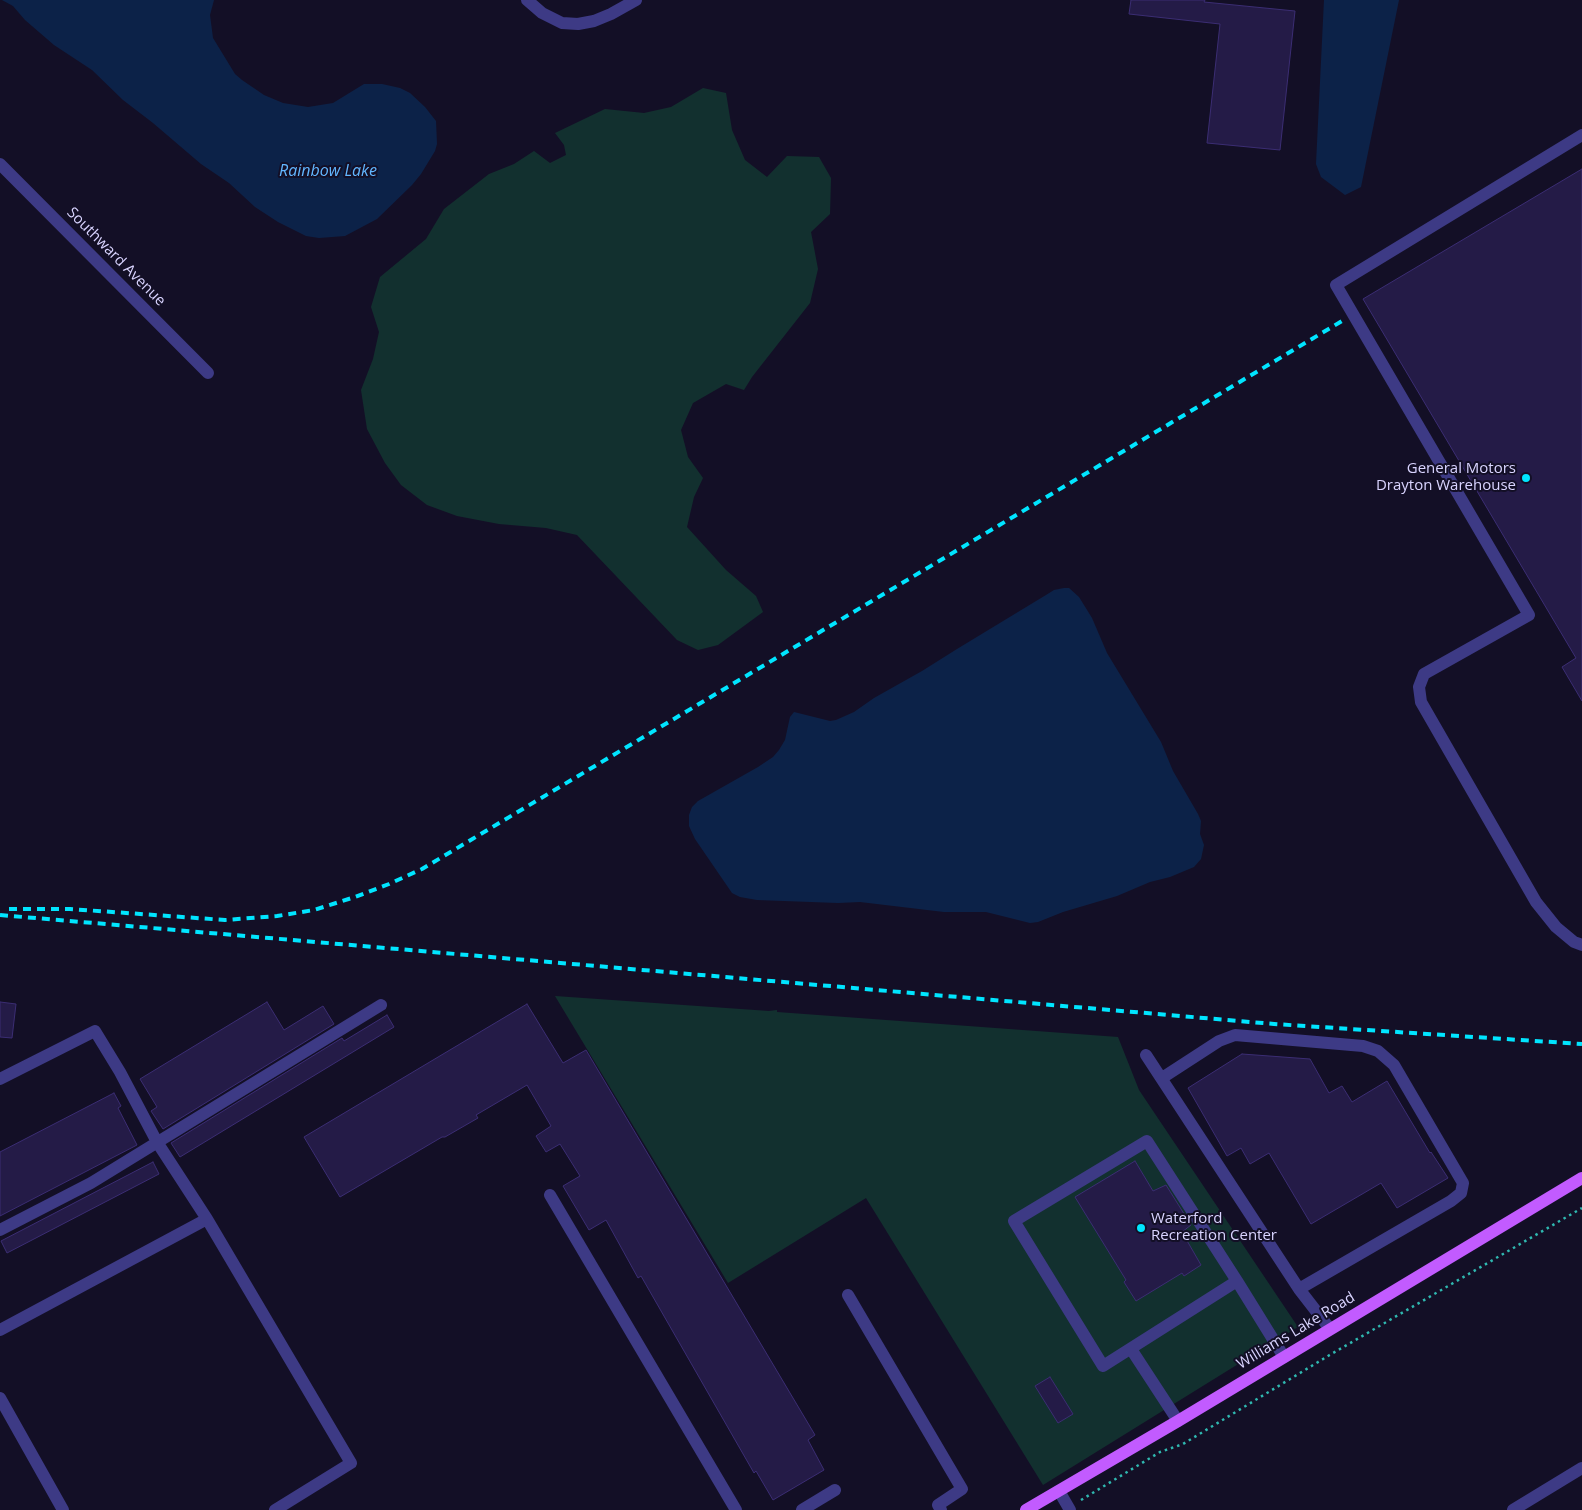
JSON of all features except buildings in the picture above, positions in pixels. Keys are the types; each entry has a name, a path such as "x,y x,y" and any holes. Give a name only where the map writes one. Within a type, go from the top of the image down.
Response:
{"main road":[{"name":"Williams Lake Road","path":"1026,1510 1178,1421 1582,1178"}],"street":[{"path":"527,0 542,13 562,23 578,24 594,21 612,14 636,0"},
{"path":"1582,135 1336,284 1529,615 1424,674 1419,687 1422,702 1536,902 1556,927 1574,942 1582,945"},
{"name":"Southward Avenue","path":"0,164 5,178 208,373"},
{"path":"0,1230 91,1183 381,1005"},
{"path":"0,1079 95,1031 120,1072 157,1142 207,1219 351,1463 275,1510"},
{"path":"1162,1078 1219,1041 1235,1035 1364,1046 1378,1052 1394,1065 1463,1184 1462,1193 1299,1289"},
{"path":"1146,1055 1299,1289 1330,1329"},
{"path":"1237,1281 1103,1366 1014,1221 1147,1141 1237,1281 1284,1357"},
{"path":"550,1194 736,1510"},
{"path":"0,1330 207,1219"},
{"path":"848,1295 962,1490 938,1505 941,1510"},
{"path":"1131,1348 1178,1421"},
{"path":"0,1398 63,1510"},
{"path":"1513,1510 1582,1468"},
{"path":"802,1510 835,1490"},
{"path":"1059,1491 1074,1507"}],"path":[{"path":"1074,1507 1082,1498 1160,1452 1183,1444 1328,1356 1582,1208"}],"green space":[{"path":"703,88 726,93 732,130 745,160 767,177 787,156 819,157 831,178 830,214 811,232 818,269 810,303 744,390 726,384 693,403 681,430 688,457 703,478 694,497 687,527 726,570 756,596 763,612 718,645 698,650 677,640 577,535 546,528 499,524 457,516 427,505 401,485 385,463 367,429 361,390 373,359 379,332 371,307 380,277 426,239 444,209 489,174 514,164 534,151 550,163 566,155 564,145 555,133 605,109 644,113 671,107"},
{"name":"Waterford Recreation Center","path":"555,996 769,1011 777,1010 777,1012 1118,1037 1139,1090 1298,1327 1043,1485 866,1198 728,1283"}],"water":[{"name":"Rainbow Lake","path":"2,0 214,0 210,15 213,38 235,74 242,80 264,95 283,103 308,107 333,103 364,84 382,84 400,88 410,93 436,121 437,144 435,151 412,185 377,219 345,236 319,238 306,236 278,222 255,207 229,183 201,164 123,100 92,70 54,45 25,20 13,6"},
{"path":"1324,0 1399,0 1361,187 1345,195 1321,177 1316,164"},
{"path":"1069,588 1079,597 1092,618 1107,653 1161,742 1173,771 1198,814 1201,821 1200,834 1204,845 1201,859 1194,867 1117,896 1030,923 986,912 944,912 860,902 757,900 740,897 732,893 695,839 689,826 689,815 692,807 698,801 773,757 785,740 790,717 794,712 830,721 854,712 874,698 922,671 1054,590"}],"railway":[{"path":"9,909 70,909 225,920 277,916 314,910 389,884 422,869 1342,321"},
{"path":"0,915 1274,1024 1582,1044"}],"place":[{"name":"General Motors Drayton Warehouse","path":"1526,478"},
{"name":"Waterford Recreation Center","path":"1141,1228"}]}
